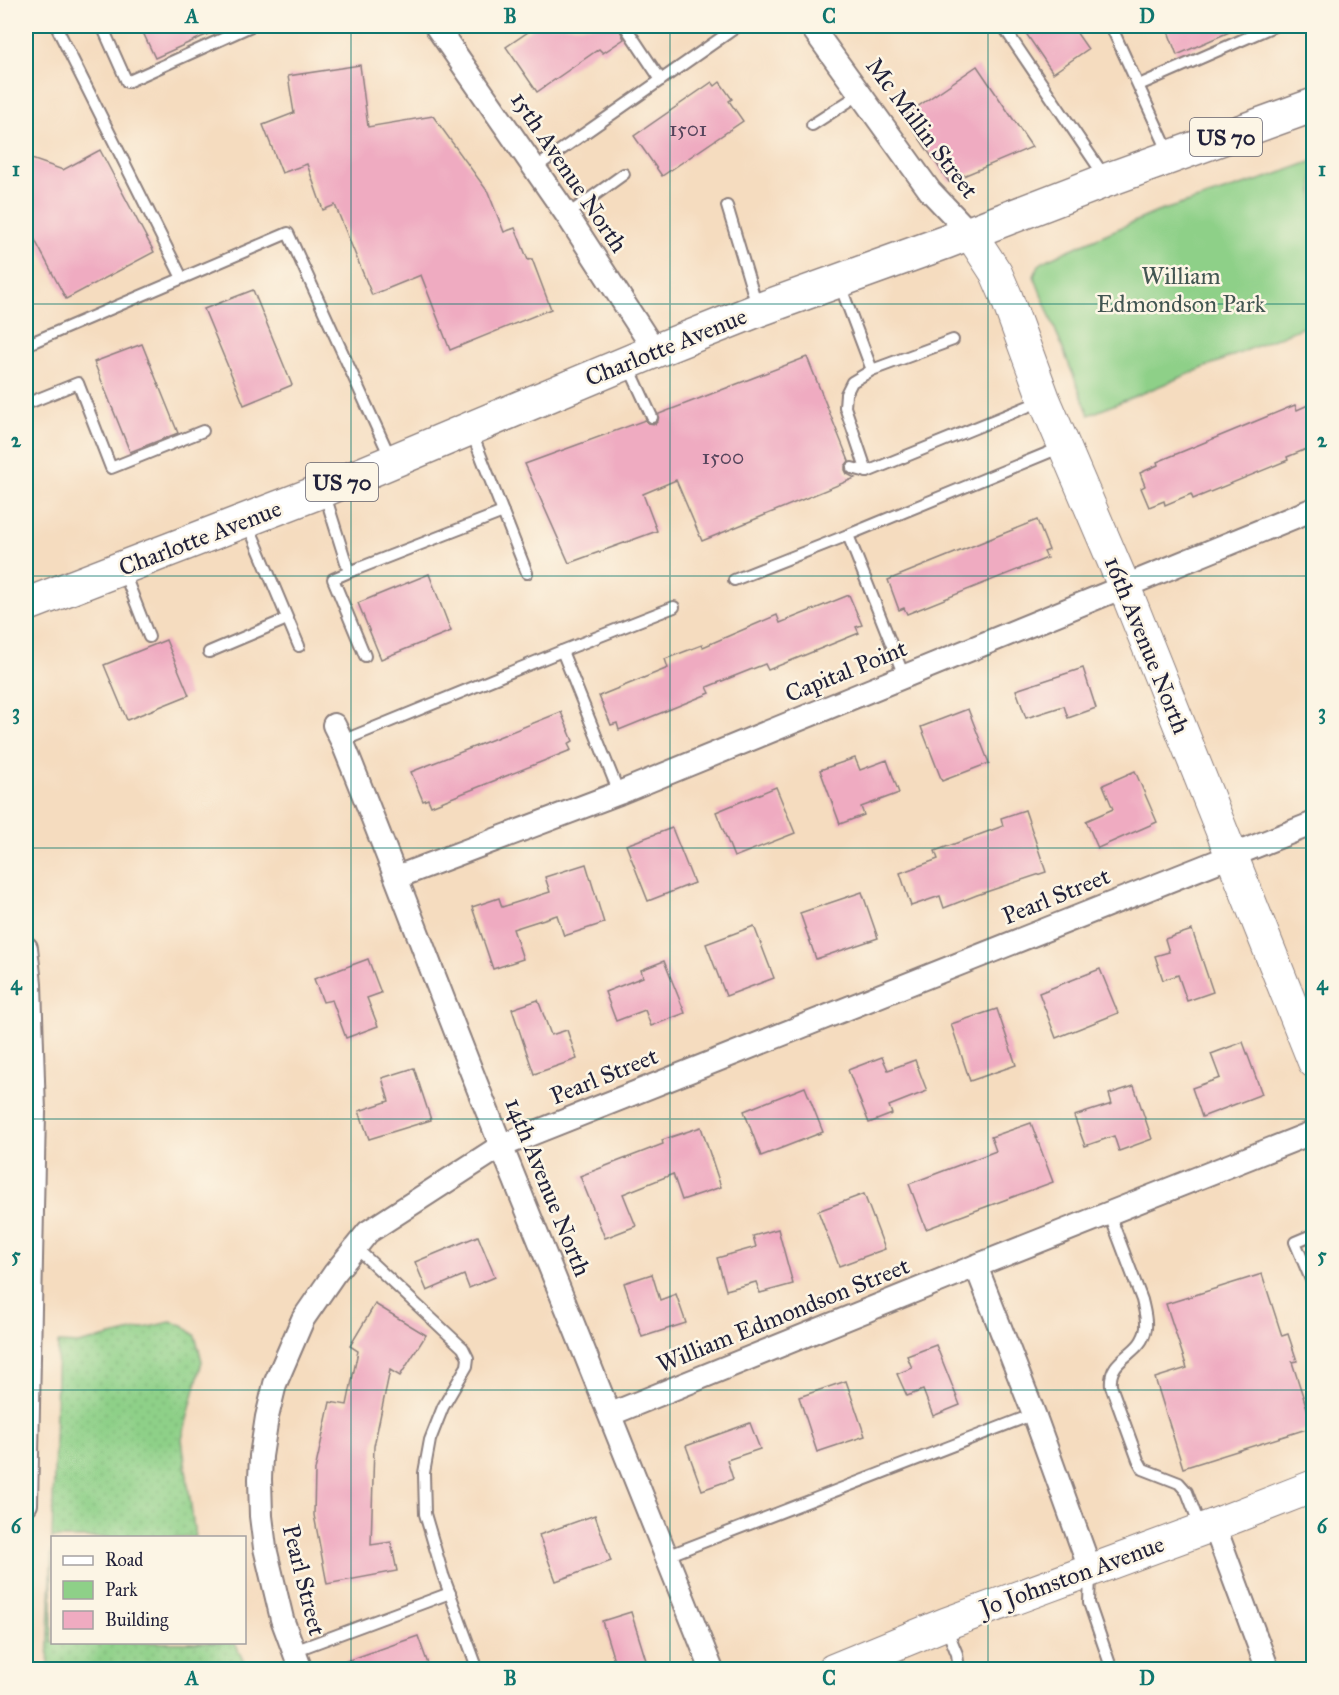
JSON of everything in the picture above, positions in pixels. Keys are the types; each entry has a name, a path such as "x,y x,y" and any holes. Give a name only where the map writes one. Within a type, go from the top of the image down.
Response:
{"main road":[{"name":"Charlotte Avenue","path":"26,605 324,490 641,356 758,310 1314,105"}],"street":[{"name":"15th Avenue North","path":"436,26 567,215 641,356"},
{"name":"Mc Millin Street","path":"811,26 930,191 970,233"},
{"name":"16th Avenue North","path":"970,233 996,273 1044,399 1124,586 1314,1062"},
{"name":"Capital Point","path":"397,877 619,793 1314,510"},
{"name":"14th Avenue North","path":"338,733 712,1670"},
{"name":"Pearl Street","path":"297,1660 282,1619 265,1548 261,1516 261,1456 267,1417 275,1384 303,1319 334,1274 368,1232 501,1146 1314,823"},
{"path":"26,948 30,984 34,1112 26,1504"},
{"name":"William Edmondson Street","path":"611,1414 1314,1132"},
{"path":"976,1266 1034,1414 1090,1569"},
{"name":"Jo Johnston Avenue","path":"833,1670 945,1623 1314,1486"},
{"path":"1208,1527 1268,1670"}],"lane":[{"path":"56,26 182,278"},
{"path":"102,26 127,82 251,26"},
{"path":"625,26 661,80"},
{"path":"535,168 738,26"},
{"path":"1003,26 1107,180"},
{"path":"1111,26 1171,157"},
{"path":"1139,85 1274,26"},
{"path":"812,125 861,94"},
{"path":"567,215 624,174"},
{"path":"727,206 758,310"},
{"path":"26,345 288,233 392,462"},
{"path":"839,281 872,370"},
{"path":"867,472 845,407 846,394 852,382 872,370 953,340"},
{"path":"641,356 652,417"},
{"path":"26,404 78,383 111,468 203,430"},
{"path":"852,468 867,472 1044,399"},
{"path":"470,428 527,573"},
{"path":"734,580 1064,447"},
{"path":"324,490 349,572"},
{"path":"365,656 333,579 503,512"},
{"path":"247,520 299,646"},
{"path":"848,535 904,676"},
{"path":"123,568 149,637"},
{"path":"338,733 562,651 674,607"},
{"path":"209,652 287,619"},
{"path":"562,651 619,793"},
{"path":"1109,1213 1142,1300 1146,1328 1143,1340 1137,1348 1120,1360 1113,1369 1110,1378 1111,1386 1143,1468 1179,1483 1208,1527"},
{"path":"1314,1234 1295,1242 1314,1287"},
{"path":"355,1247 455,1340 463,1348 468,1358 467,1366 443,1407 430,1440 424,1473 426,1514 443,1575 478,1670"},
{"path":"667,1556 1034,1414"},
{"path":"1090,1569 1089,1603 1112,1670"},
{"path":"297,1660 450,1593"},
{"path":"945,1623 957,1654 959,1670"}],"green space":[{"name":"William Edmondson Park","path":"1313,161 1313,323 1089,415 1034,276 1039,265 1157,212"},
{"path":"170,1322 183,1325 195,1336 202,1361 182,1439 195,1536 52,1536 58,1343 78,1344"},
{"path":"51,1572 51,1644 235,1644 247,1669 48,1669"}],"building":[{"path":"140,26 226,26 155,58"},
{"path":"537,26 618,26 624,39 603,53 599,49 537,92 506,47"},
{"path":"1021,26 1072,26 1088,49 1053,73"},
{"path":"1166,26 1243,26 1177,55"},
{"path":"360,65 368,127 433,116 488,192 504,232 515,228 528,260 532,259 551,309 450,350 421,275 372,295 335,205 323,210 307,164 282,173 263,125 294,113 288,76"},
{"path":"977,66 1032,147 949,182 904,116"},
{"path":"712,82 715,86 720,82 732,99 729,101 743,121 662,176 634,136"},
{"path":"100,150 154,252 66,299 26,223 26,157 63,170"},
{"path":"253,290 292,385 244,405 204,309"},
{"path":"142,344 178,433 130,452 94,362"},
{"path":"807,357 849,461 845,470 847,474 855,478 702,541 676,480 643,494 657,531 569,563 525,464 645,420 655,424 659,414"},
{"path":"1295,405 1297,410 1308,405 1314,417 1314,446 1287,457 1288,460 1193,499 1191,494 1165,505 1164,501 1149,507 1141,488 1145,486 1140,473 1158,465 1157,462"},
{"path":"1037,520 1049,550 1044,552 1047,558 907,614 904,608 899,610 888,580"},
{"path":"429,574 451,631 381,659 358,603"},
{"path":"849,595 862,625 856,627 859,633 768,670 765,664 707,687 710,693 619,730 617,723 611,725 599,696 668,668 665,659 702,645 703,647 777,615 780,623"},
{"path":"166,640 189,695 127,720 104,665"},
{"path":"1083,668 1096,708 1068,718 1064,706 1026,718 1016,690"},
{"path":"968,709 989,763 942,781 921,727"},
{"path":"561,712 573,741 568,744 571,750 431,806 428,799 423,801 411,772"},
{"path":"855,758 860,770 887,760 899,793 861,807 864,815 840,824 820,770"},
{"path":"1135,771 1157,822 1098,848 1086,821 1113,809 1103,785"},
{"path":"776,787 795,833 734,857 716,812"},
{"path":"1025,810 1046,872 944,908 940,896 911,906 900,873 938,859 935,851 1003,826 1001,818"},
{"path":"672,828 694,883 648,901 626,845"},
{"path":"586,864 604,923 564,936 557,915 513,929 523,959 493,969 472,907 499,898 502,907 550,892 545,877"},
{"path":"862,892 878,938 816,959 800,913"},
{"path":"754,926 774,978 726,996 706,944"},
{"path":"1192,930 1213,992 1187,1001 1178,975 1163,980 1155,956 1169,952 1165,939"},
{"path":"368,959 381,993 367,998 378,1026 346,1038 332,1000 323,1002 314,979"},
{"path":"664,961 685,1013 651,1026 645,1010 616,1021 605,992 643,977 641,970"},
{"path":"1100,969 1118,1013 1056,1038 1039,993"},
{"path":"538,1000 551,1035 567,1030 577,1059 534,1074 512,1009"},
{"path":"997,1009 1016,1065 970,1081 951,1024"},
{"path":"1243,1042 1262,1094 1202,1117 1192,1088 1220,1078 1211,1054"},
{"path":"882,1057 888,1070 915,1060 927,1091 889,1106 892,1114 869,1123 848,1070"},
{"path":"414,1068 431,1120 369,1139 359,1111 389,1101 382,1078"},
{"path":"1134,1086 1152,1139 1119,1151 1114,1136 1085,1146 1074,1116 1112,1104 1109,1094"},
{"path":"805,1087 823,1132 761,1156 744,1111"},
{"path":"1031,1123 1053,1182 926,1229 909,1184 996,1151 991,1137"},
{"path":"701,1127 721,1187 682,1200 673,1174 623,1194 636,1226 605,1238 580,1176 663,1144 662,1140"},
{"path":"864,1194 885,1249 839,1266 818,1211"},
{"path":"778,1229 793,1284 760,1293 756,1282 726,1290 717,1258 756,1247 753,1236"},
{"path":"478,1236 495,1277 469,1288 464,1275 427,1291 415,1262"},
{"path":"652,1274 660,1300 676,1294 686,1323 642,1337 624,1283"},
{"path":"1262,1274 1282,1336 1288,1334 1297,1361 1292,1362 1313,1427 1183,1468 1155,1378 1187,1368 1166,1304"},
{"path":"375,1304 426,1335 400,1376 390,1370 374,1446 371,1545 391,1542 397,1571 327,1584 314,1515 315,1470 330,1402 347,1405 358,1351 350,1346"},
{"path":"936,1345 960,1405 933,1416 923,1390 907,1396 897,1374 912,1368 907,1356"},
{"path":"846,1381 865,1436 817,1452 799,1397"},
{"path":"750,1423 760,1449 727,1460 733,1479 702,1490 686,1446"},
{"path":"595,1515 611,1561 556,1581 539,1535"},
{"path":"631,1612 649,1670 617,1670 602,1621"},
{"path":"418,1636 428,1664 414,1670 332,1670 332,1666"}]}
